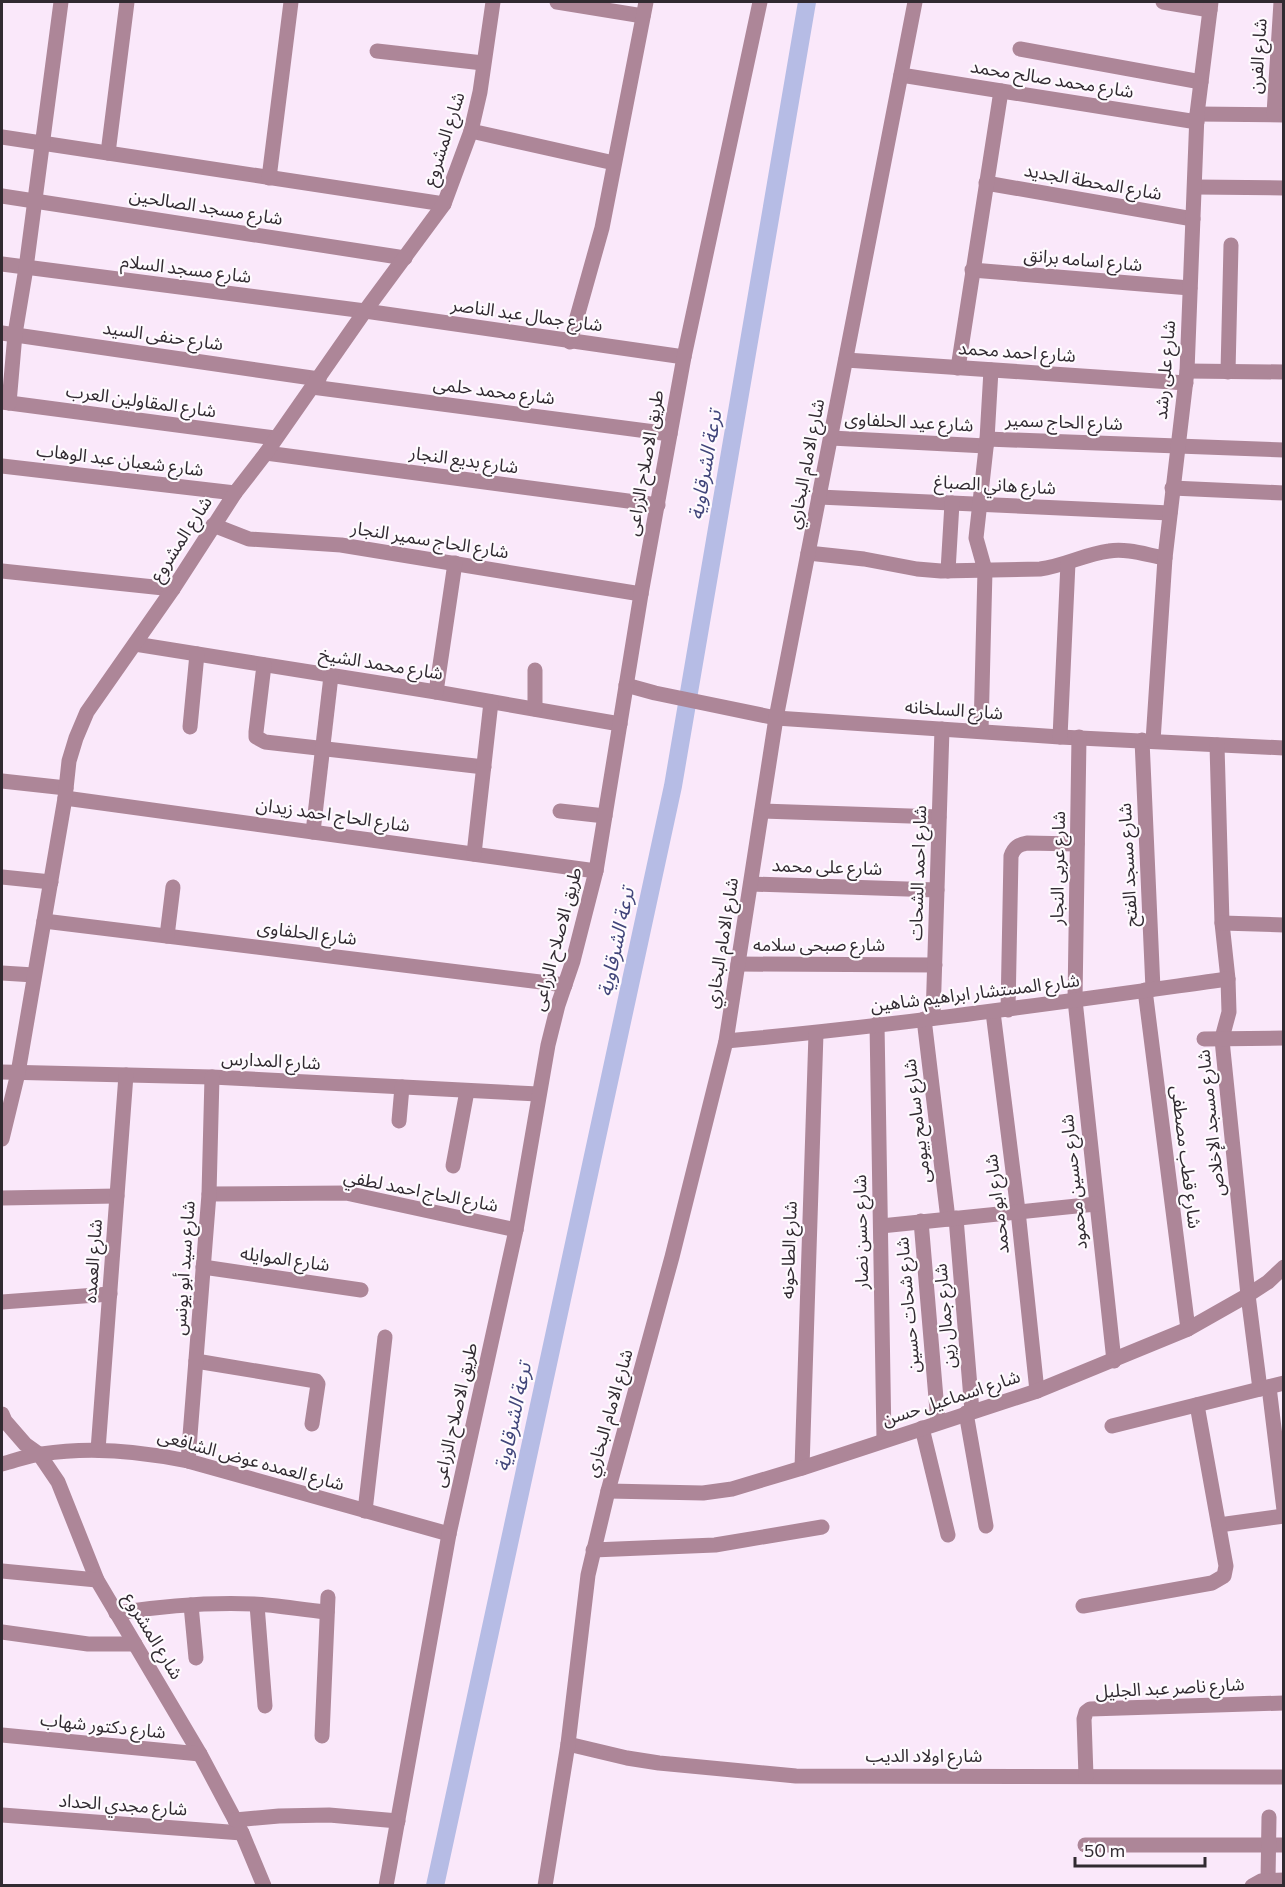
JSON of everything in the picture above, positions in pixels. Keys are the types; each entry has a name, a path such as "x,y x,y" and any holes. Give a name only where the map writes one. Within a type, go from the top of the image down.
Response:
{"street":[{"path":"5,402 8,334 26,268 61,2"},
{"path":"108,153 127,2"},
{"path":"269,178 291,2"},
{"name":"شارع المشروع","path":"2,1139 18,1073 66,793 69,761 87,712 173,589 234,493 266,453 365,311 444,204 471,131 480,92 493,2"},
{"path":"557,2 644,9 602,228 570,342"},
{"name":"طريق الاصلاح الزراعى","path":"386,1886 449,1534 516,1230 548,1045 596,871 641,594 684,357 760,2"},
{"name":"شارع الامام البخاري","path":"545,1886 568,1744 588,1575 726,1041 776,718 915,2"},
{"path":"1163,2 1211,6"},
{"name":"شارع الفرن","path":"1279,114 1281,2"},
{"name":"شارع على رشد","path":"1148,740 1172,488 1186,377 1197,118 1211,6"},
{"path":"1020,49 1201,82"},
{"path":"376,51 483,63"},
{"name":"شارع محمد صالح محمد","path":"901,75 1197,118 1279,114"},
{"path":"958,368 1001,91"},
{"path":"471,131 614,163"},
{"path":"2,137 444,204"},
{"name":"شارع المحطة الجديد","path":"986,183 1193,219"},
{"path":"1195,187 1284,188"},
{"name":"شارع مسجد الصالحين","path":"2,196 405,258"},
{"path":"1228,372 1231,245"},
{"name":"شارع مسجد السلام","path":"2,264 365,311"},
{"name":"شارع اسامه برانق","path":"972,270 1190,288"},
{"name":"شارع جمال عبد الناصر","path":"365,311 684,357"},
{"name":"شارع حنفى السيد","path":"8,334 316,383"},
{"name":"شارع احمد محمد","path":"846,360 991,370 1186,377 1228,372 1284,372"},
{"path":"981,731 985,570 976,538 987,442 991,370"},
{"name":"شارع محمد حلمى","path":"316,383 670,434"},
{"name":"شارع المقاولين العرب","path":"5,402 275,438"},
{"name":"شارع عيد الحلفاوى","path":"831,438 987,442"},
{"name":"شارع الحاج سمير","path":"987,442 1284,450"},
{"name":"شارع بديع النجار","path":"266,453 658,505"},
{"name":"شارع شعبان عبد الوهاب","path":"2,466 234,493"},
{"path":"1172,488 1284,493"},
{"name":"شارع هاني الصباغ","path":"819,497 1170,513"},
{"path":"948,571 952,503"},
{"name":"شارع الحاج سمير النجار","path":"213,525 249,539 341,545 641,594"},
{"path":"808,553 864,559 917,569 948,571 1040,569 1109,551 1125,551 1165,558"},
{"path":"436,692 455,563"},
{"path":"1060,737 1068,563"},
{"path":"2,571 173,589"},
{"name":"شارع محمد الشيخ","path":"135,644 620,724"},
{"path":"190,727 197,654"},
{"path":"264,665 256,737 265,742 484,767"},
{"path":"535,670 535,709"},
{"path":"313,832 331,676"},
{"name":"شارع السلخانه","path":"626,685 776,718 1060,737 1284,748"},
{"path":"474,854 491,702"},
{"name":"شارع احمد الشحات","path":"928,1019 935,965 942,729"},
{"name":"شارع عربى النجار","path":"1075,1000 1079,737"},
{"name":"شارع مسجد الفتح","path":"1148,740 1149,990"},
{"name":"شارع مسجد الإخلاص","path":"1217,745 1222,923 1229,1012 1222,1038 1248,1295 1271,1386"},
{"name":"شارع الحاج احمد زيدان","path":"2,781 313,832 596,871"},
{"path":"560,811 605,816"},
{"path":"762,811 939,817"},
{"name":"شارع ابو محمد","path":"1037,1391 1018,1211 1001,1011 1011,856 1013,849 1020,845 1077,844"},
{"path":"2,877 51,882"},
{"name":"شارع على محمد","path":"751,884 937,890"},
{"path":"167,936 173,887"},
{"name":"شارع الحلفاوى","path":"44,921 565,985"},
{"path":"1222,923 1284,925"},
{"name":"شارع صبحى سلامه","path":"738,964 935,965"},
{"path":"2,973 34,975"},
{"name":"شارع المستشار ابراهيم شاهين","path":"726,1041 816,1033 1001,1011 1228,979"},
{"name":"شارع قطب مصطفى","path":"1149,990 1188,1329"},
{"name":"شارع حسين محمود","path":"1075,1000 1114,1361"},
{"name":"شارع سامح بيومى","path":"928,1019 952,1218"},
{"name":"شارع حسن نصار","path":"877,1024 884,1440"},
{"name":"شارع الطاحونه","path":"802,1468 816,1033"},
{"path":"1204,1039 1284,1038"},
{"name":"شارع المدارس","path":"2,1072 212,1077 538,1094"},
{"name":"شارع العمده","path":"98,1450 126,1075"},
{"name":"شارع سيد أبو يونس","path":"189,1461 209,1194 212,1077"},
{"path":"399,1120 402,1087"},
{"path":"453,1166 467,1091"},
{"name":"شارع الحاج احمد لطفي","path":"209,1194 346,1193 516,1230"},
{"path":"2,1198 117,1197"},
{"path":"881,1226 1096,1204"},
{"name":"شارع جمال زين","path":"952,1218 969,1412 986,1526"},
{"name":"شارع شحات حسين","path":"921,1221 938,1422"},
{"name":"شارع الموايله","path":"203,1267 361,1290"},
{"name":"شارع اسماعيل حسن","path":"608,1491 718,1491 802,1468 1037,1391 1188,1329 1248,1295 1268,1282 1284,1267"},
{"path":"2,1302 110,1294"},
{"path":"365,1511 385,1337"},
{"path":"196,1361 316,1381 318,1384 312,1424"},
{"path":"1112,1426 1271,1386 1284,1510"},
{"path":"1083,1606 1212,1583 1224,1576 1226,1566 1197,1405"},
{"name":"شارع المشروع","path":"2,1414 5,1421 25,1444 39,1454 58,1482 97,1580 201,1754 239,1826 264,1886"},
{"path":"922,1428 948,1535"},
{"name":"شارع العمده عوض الشافعى","path":"2,1464 39,1454 98,1450 152,1454 189,1461 449,1534"},
{"path":"1219,1525 1284,1516"},
{"path":"593,1550 715,1545 822,1527"},
{"path":"2,1571 97,1580"},
{"path":"191,1605 196,1658"},
{"path":"116,1612 191,1605 328,1605 321,1736"},
{"path":"257,1605 265,1706"},
{"path":"2,1632 88,1644 135,1644"},
{"name":"شارع ناصر عبد الجليل","path":"1086,1776 1084,1719 1086,1712 1090,1709 1284,1703"},
{"name":"شارع دكتور شهاب","path":"2,1735 201,1754"},
{"name":"شارع اولاد الديب","path":"568,1744 648,1762 776,1775 1284,1777"},
{"name":"شارع مجدي الحداد","path":"2,1815 239,1826 279,1816 329,1815 398,1821"},
{"path":"1264,1882 1276,1845 1269,1817"},
{"path":"1085,1845 1276,1845"}],"waterway":[{"name":"ترعة الشرقاوية","path":"435,1886 673,786 807,2"}]}
